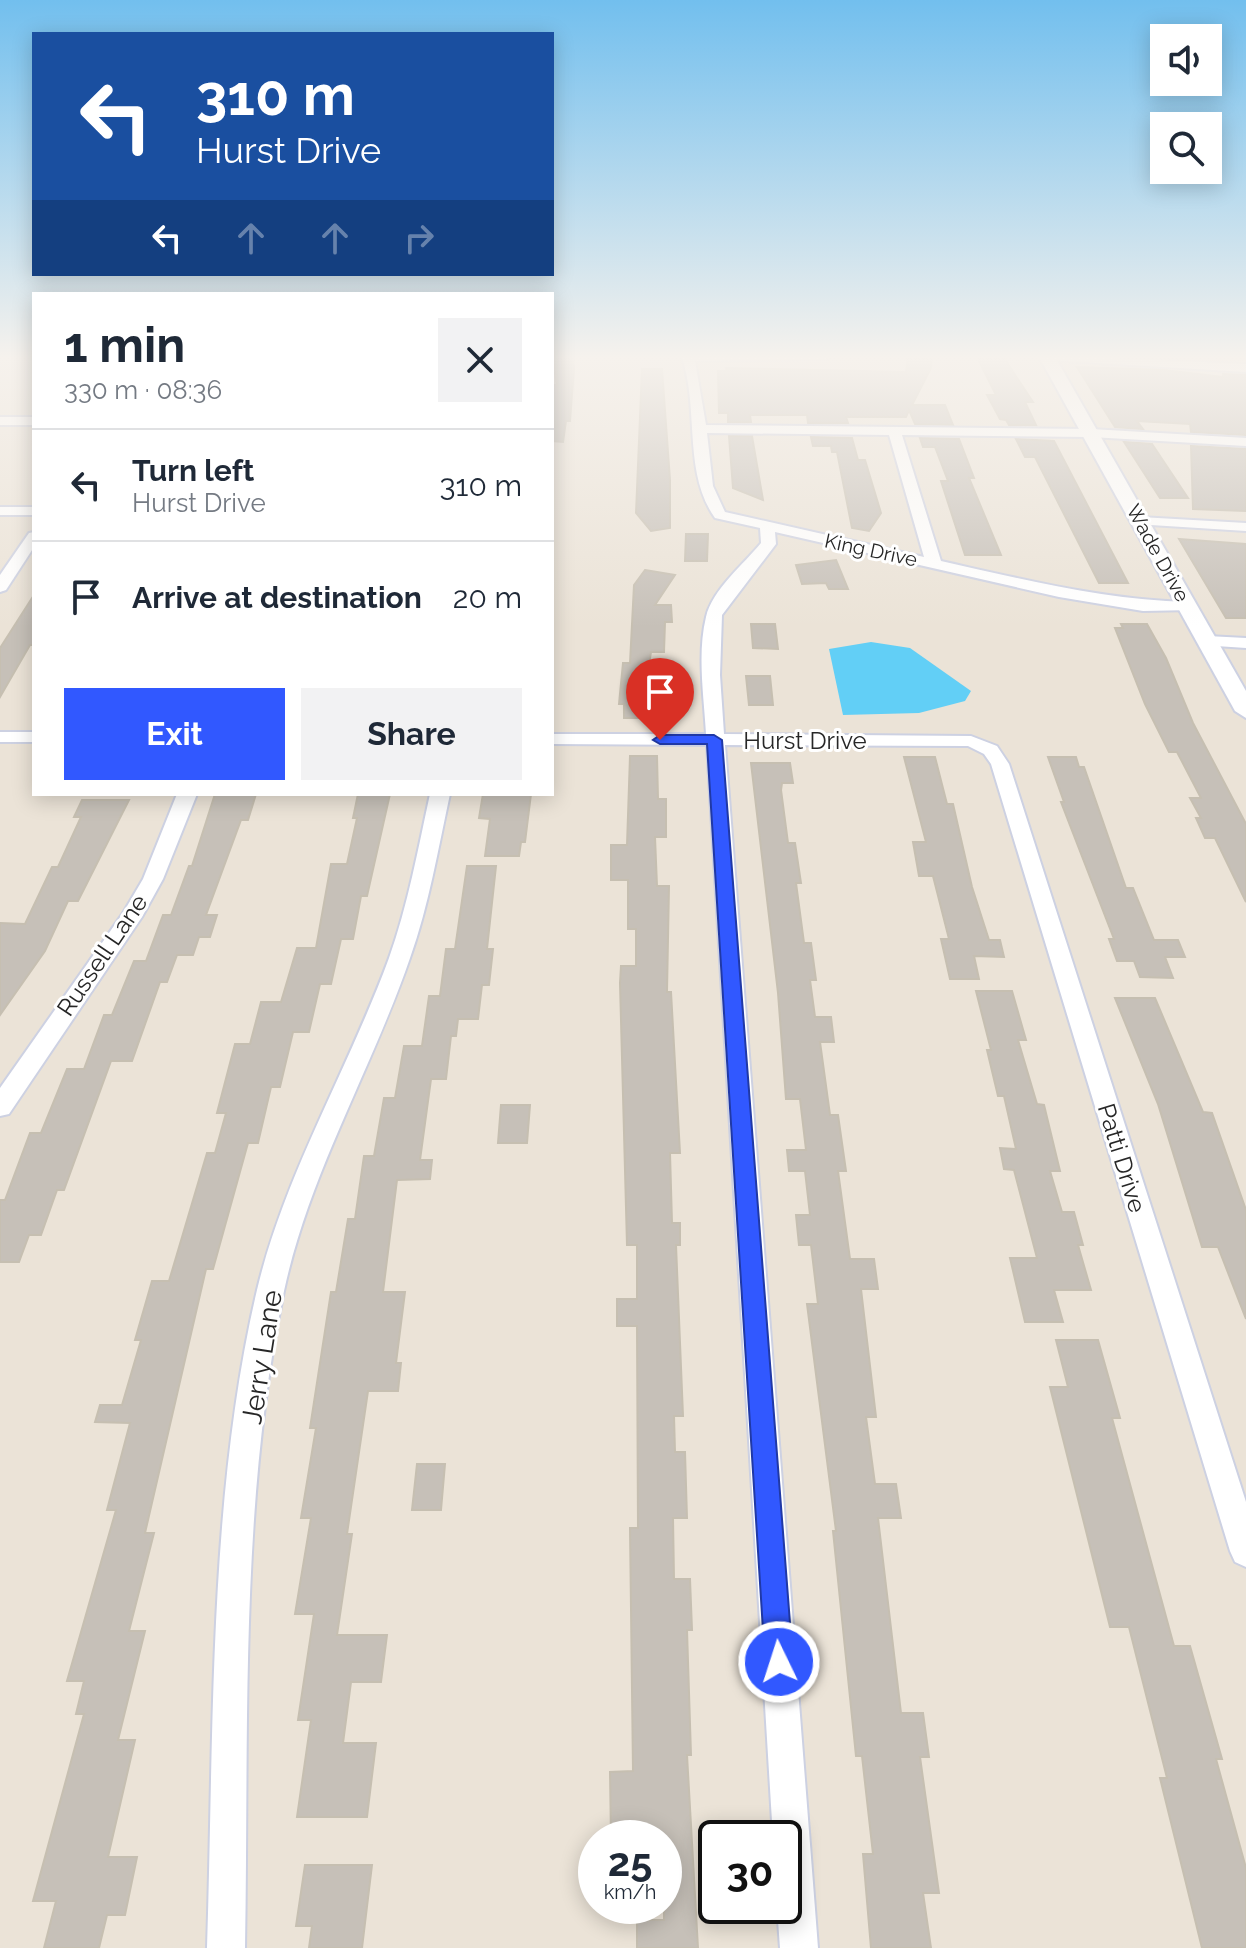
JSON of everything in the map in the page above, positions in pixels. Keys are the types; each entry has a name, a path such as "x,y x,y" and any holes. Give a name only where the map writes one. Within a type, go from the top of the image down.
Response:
{"street":[{"name":"King Drive","path":"703,446 706,494 713,509 727,518 1102,600 1188,607"},
{"path":"899,446 934,564"},
{"name":"Wade Drive","path":"1098,446 1246,711"},
{"path":"0,511 32,511"},
{"path":"1140,521 1246,527"},
{"path":"767,528 769,544 729,591 714,615 711,675 799,1948"},
{"path":"0,587 32,539"},
{"path":"1207,641 1246,643"},
{"path":"0,737 32,737"},
{"name":"Hurst Drive","path":"554,739 971,741 991,750 1000,764"},
{"name":"Patti Drive","path":"1000,764 1246,1551"},
{"name":"Russell Lane","path":"0,1107 131,917 153,879 186,796"},
{"name":"Jerry Lane","path":"226,1948 237,1532 257,1368 271,1289 311,1163 399,960 415,909 440,796"}],"water":[{"path":"871,642 910,648 971,691 965,701 919,713 843,715 829,649"}],"building":[{"path":"639,446 668,446 670,528 651,531 636,513"},
{"path":"730,446 754,446 763,500 733,488"},
{"path":"813,446 854,446 858,460 865,460 881,513 869,531 852,528 837,452 832,452 831,446"},
{"path":"962,446 974,478 969,478 1001,555 965,555 941,481 948,481 935,447 923,447"},
{"path":"1019,446 1057,446 1128,583 1099,583 1035,457 1025,457"},
{"path":"1127,446 1153,446 1188,498 1160,498"},
{"path":"1191,446 1246,449 1246,511 1193,509"},
{"path":"686,534 708,534 707,561 685,561"},
{"path":"1179,539 1246,544 1246,618 1226,618"},
{"path":"836,560 848,589 829,589 826,583 802,584 796,565"},
{"path":"645,570 675,575 655,605 671,605 672,622 665,622 664,652 651,652 647,677 648,718 624,718 624,704 619,704 623,663 630,663 634,585"},
{"path":"32,598 32,645 0,697 0,648"},
{"path":"751,624 775,624 778,649 753,648"},
{"path":"1121,624 1147,624 1166,658 1193,723 1246,824 1246,902 1215,838 1205,838 1196,818 1201,818 1190,798 1201,798 1177,752 1169,752 1145,704 1115,628 1123,628"},
{"path":"746,676 770,676 773,705 749,705"},
{"path":"630,756 657,756 658,799 666,799 666,837 655,837 657,886 669,886 667,992 671,992 680,1153 670,1153 672,1223 680,1223 680,1245 676,1245 683,1416 674,1416 675,1452 685,1452 687,1518 673,1518 674,1579 690,1579 692,1630 687,1630 691,1755 687,1755 698,1948 637,1948 637,1924 682,1924 682,1820 611,1820 610,1772 633,1771 630,1528 638,1528 637,1326 617,1326 617,1299 637,1299 637,1245 627,1245 620,983 621,966 636,966 636,929 628,929 628,880 611,880 611,845 627,845"},
{"path":"904,757 935,757 947,804 953,804 972,887 989,940 1000,940 1004,957 974,956 979,979 950,979 941,939 949,939 933,876 919,876 913,842 926,842"},
{"path":"1048,757 1076,757 1079,767 1084,767 1126,888 1133,888 1154,940 1178,940 1185,957 1165,957 1173,978 1140,977 1134,961 1117,961 1109,939 1114,939 1061,802 1064,802"},
{"path":"751,763 790,763 793,783 782,783 781,790 788,843 795,843 801,883 796,883 804,943 811,943 816,980 810,980 815,1017 831,1017 834,1042 820,1042 830,1115 838,1115 846,1171 838,1171 850,1259 874,1259 878,1289 861,1289 876,1417 866,1417 875,1484 896,1484 901,1518 878,1518 901,1713 923,1713 929,1757 920,1757 939,1893 923,1893 931,1948 871,1948 863,1854 873,1854 862,1756 856,1756 833,1531 836,1531 807,1304 818,1304 811,1245 799,1245 796,1215 810,1215 805,1171 789,1171 787,1150 806,1150 800,1099 786,1099 778,993"},
{"path":"214,796 255,796 248,820 241,820 206,915 217,915 210,937 199,937 193,955 177,955 167,982 160,982 132,1061 111,1061 64,1190 57,1190 41,1235 29,1235 19,1262 0,1262 0,1200 5,1200 30,1133 41,1133 67,1069 84,1069 104,1015 112,1015 134,961 146,961 163,915 171,915 189,866 192,866"},
{"path":"358,796 390,796 367,896 361,896 353,939 341,939 331,984 320,984 309,1032 293,1032 280,1087 271,1087 258,1143 248,1143 213,1269 206,1269 145,1533 154,1533 129,1631 145,1631 118,1740 135,1740 108,1857 137,1857 125,1915 107,1915 99,1948 44,1948 56,1901 33,1901 84,1714 76,1714 84,1681 67,1681 116,1510 107,1510 130,1423 95,1422 100,1405 122,1405 141,1340 135,1340 152,1281 169,1281 207,1153 215,1153 226,1113 217,1113 235,1044 250,1044 261,1002 281,1002 297,948 316,948 331,864 347,864 357,818 353,818"},
{"path":"483,796 531,796 525,842 521,842 519,856 485,856 490,819 479,818"},
{"path":"82,800 129,800 78,901 68,901 45,951 0,1015 0,923 25,924 52,867 58,867 81,817 74,817"},
{"path":"467,866 496,866 487,949 493,949 489,985 482,985 478,1019 458,1019 456,1036 451,1036 446,1079 431,1079 420,1160 432,1160 430,1179 397,1180 383,1292 405,1292 396,1363 401,1363 398,1391 368,1391 347,1534 352,1534 337,1635 387,1635 381,1682 351,1682 343,1743 376,1743 367,1817 297,1817 311,1720 298,1720 314,1614 295,1614 311,1518 301,1518 316,1428 310,1428 331,1292 336,1292 348,1219 355,1219 364,1156 374,1156 384,1098 395,1098 404,1046 422,1046 429,996 440,996 446,949 455,949"},
{"path":"976,991 1012,991 1026,1040 1018,1040 1037,1104 1044,1105 1060,1171 1050,1171 1062,1212 1074,1212 1083,1245 1078,1245 1091,1290 1054,1290 1063,1322 1025,1322 1010,1258 1037,1258 1014,1170 1004,1169 1000,1148 1016,1149 1004,1096 998,1096 987,1050 991,1050"},
{"path":"1115,998 1155,998 1203,1112 1212,1113 1246,1210 1246,1319 1218,1247 1202,1247 1158,1104"},
{"path":"501,1105 530,1105 527,1143 498,1143"},
{"path":"1056,1340 1098,1340 1120,1418 1112,1418 1174,1646 1190,1646 1222,1759 1216,1759 1246,1868 1246,1948 1202,1948 1160,1778 1167,1778 1129,1627 1110,1627 1050,1387 1068,1387"},
{"path":"417,1464 445,1464 441,1510 412,1510"},
{"path":"305,1865 372,1865 362,1948 309,1948 312,1926 296,1926"}],"route":[{"path":"660,740 714,740 779,1662"}]}
